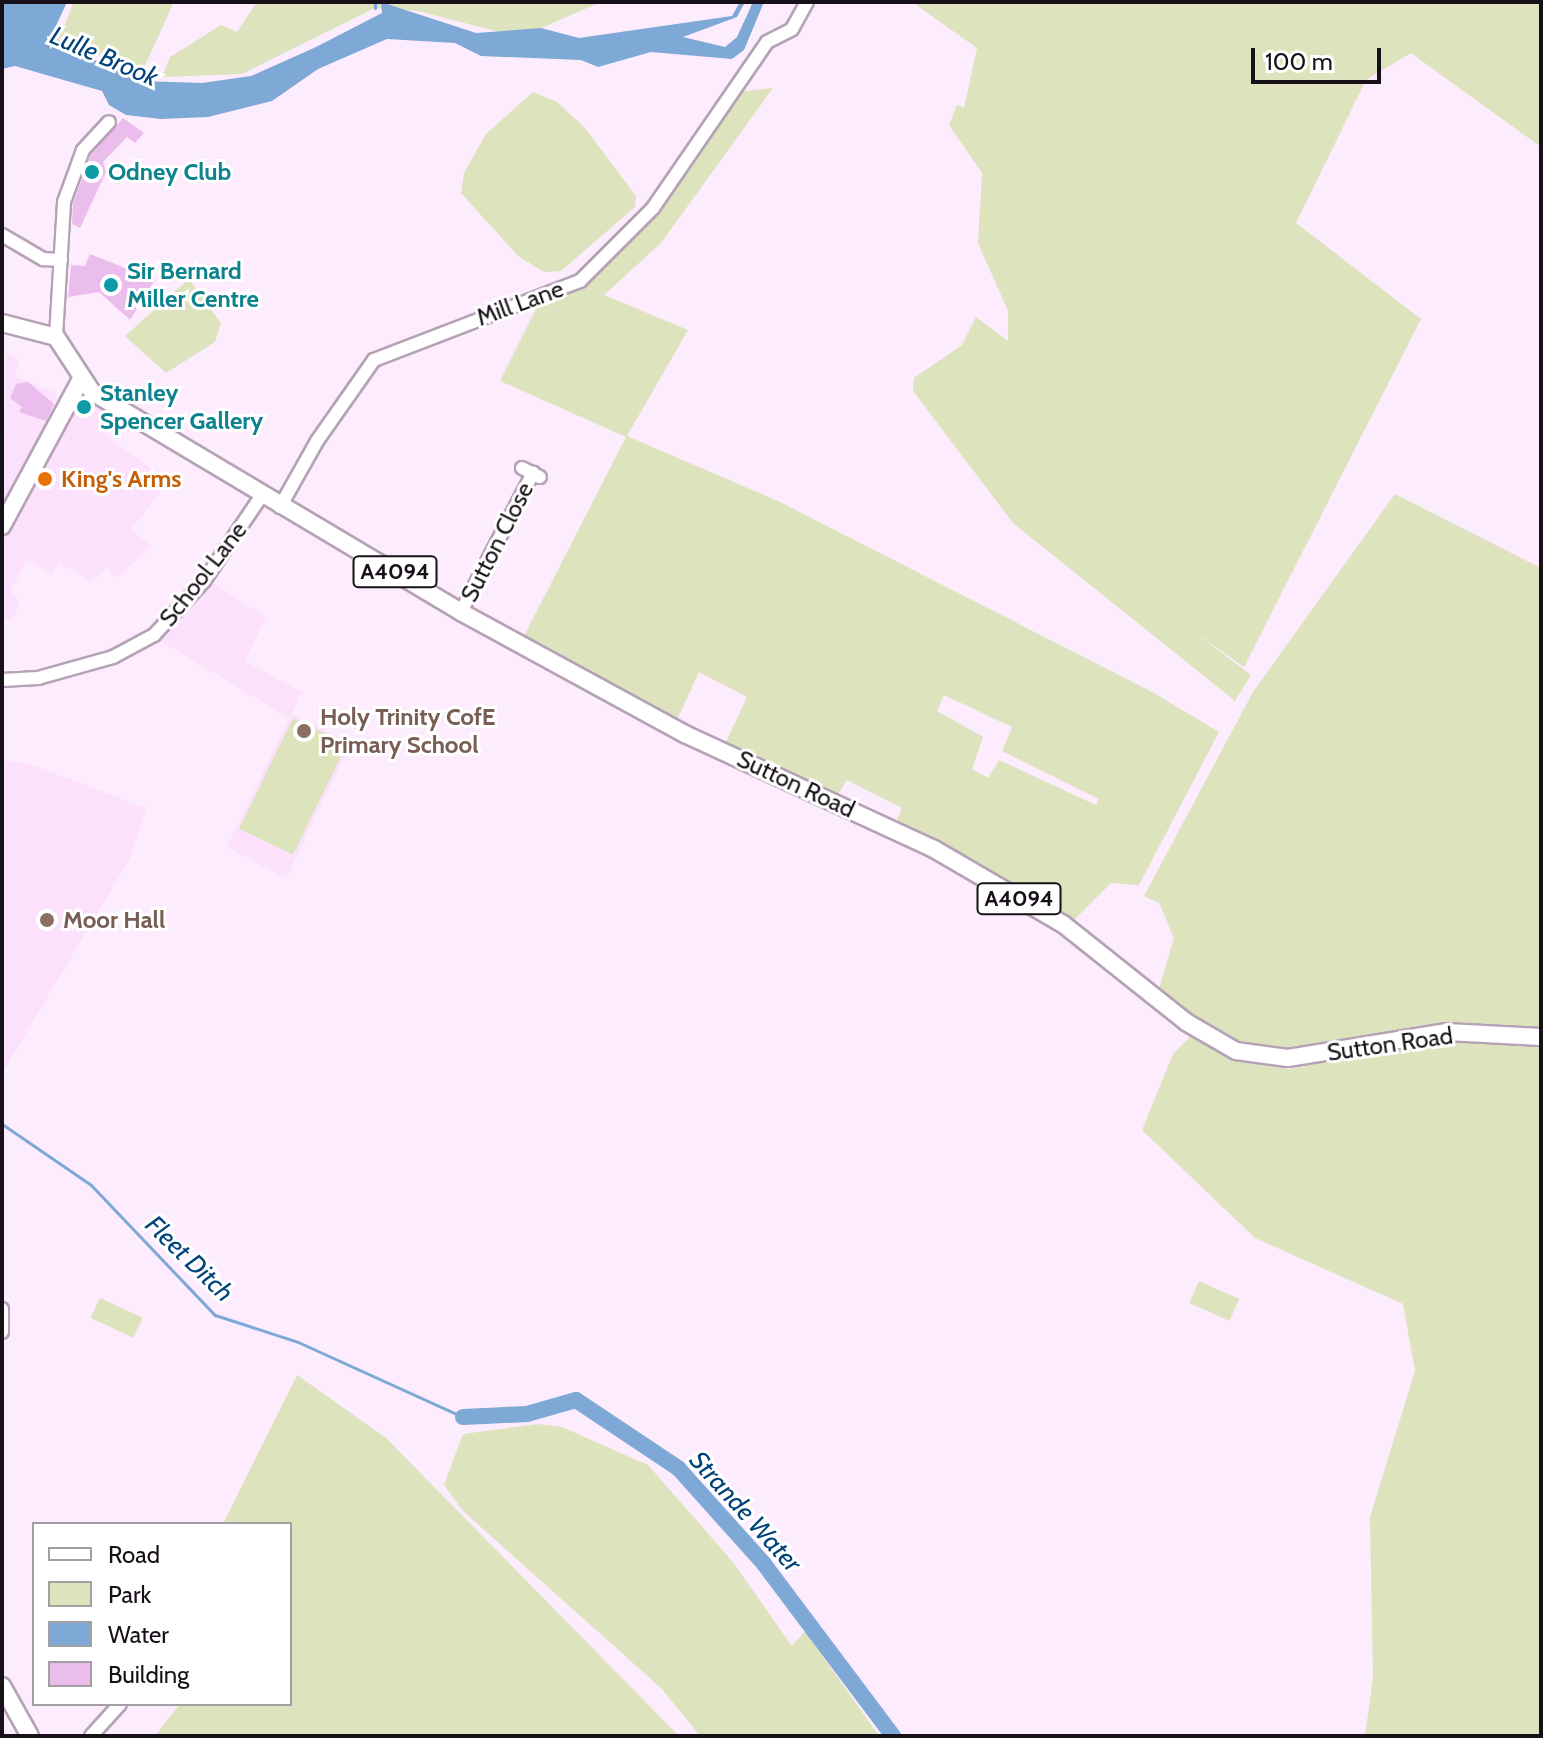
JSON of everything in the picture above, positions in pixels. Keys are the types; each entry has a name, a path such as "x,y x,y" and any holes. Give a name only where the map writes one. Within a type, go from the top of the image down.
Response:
{"main road":[{"path":"3,326 56,337"},
{"name":"A4094","path":"56,337 81,379"},
{"name":"Sutton Road","path":"81,379 92,392 260,498 461,612 685,734 934,849 1063,924 1186,1022 1236,1051 1288,1058 1447,1032 1541,1037"},
{"path":"2,526 81,379"},
{"path":"2,1686 30,1736"}],"street":[{"name":"Mill Lane","path":"280,507 317,441 374,360 580,281 653,208 767,42 792,29 807,2"},
{"path":"56,337 61,260 72,174 83,150 109,122"},
{"path":"2,235 43,259 61,260"},
{"name":"Sutton Close","path":"461,612 532,473"},
{"name":"School Lane","path":"2,680 38,678 113,657 154,635 204,581 260,498"},
{"path":"2,1309 2,1332"},
{"path":"91,1736 118,1706"}],"shaded area":[{"path":"6,354 20,360 14,376 57,393 43,443 2,518"},
{"path":"85,395 115,413 103,433 169,482 131,529 152,546 116,578 107,568 91,582 59,563 51,575 26,559 11,592 20,604 11,621 2,617 2,542 71,410"},
{"name":"Holy Trinity CofE Primary School","path":"210,581 266,617 245,661 302,692 292,714 351,743 286,879 227,847 289,718 159,640"},
{"name":"Moor Hall","path":"2,760 30,764 146,808 130,858 2,1074"}],"green space":[{"path":"74,2 174,2 142,72 59,38"},
{"path":"257,2 601,2 541,28 503,33 418,11 375,8 242,74 162,77 170,57 221,25 237,32"},
{"path":"912,2 1541,2 1541,147 1411,53 1366,80 1296,223 1421,319 1244,667 1192,630 1251,675 1235,701 1013,523 913,391 914,378 962,345 976,317 1008,341 1008,311 978,243 982,173 949,125 957,105 964,108 977,48"},
{"path":"773,88 661,243 604,295 688,330 627,436 780,502 1154,693 1219,732 1139,885 1111,883 1069,925 896,822 902,808 847,780 837,796 725,744 747,697 699,672 676,722 522,640 626,437 500,381 539,303 594,277 736,92","holes":["944,695 1012,727 1002,751 1099,799 1096,805 999,760 988,778 972,769 983,737 937,711"]},
{"path":"533,92 557,102 585,128 636,196 635,207 561,271 544,272 518,256 461,193 464,173 486,134"},
{"path":"189,279 221,323 215,342 166,373 125,336"},
{"path":"1395,494 1541,568 1541,1736 1365,1736 1373,1678 1370,1517 1415,1371 1403,1304 1255,1238 1142,1130 1173,1054 1193,1034 1252,1063 1290,1069 1408,1043 1486,1042 1499,1029 1445,1025 1289,1052 1222,1037 1158,992 1174,938 1159,903 1144,896 1253,692"},
{"path":"293,718 347,744 293,855 239,829"},
{"path":"1199,1281 1239,1299 1229,1321 1189,1303"},
{"path":"100,1298 143,1318 133,1338 91,1318"},
{"path":"297,1375 386,1438 679,1736 155,1736 178,1706 292,1706 292,1522 224,1522"},
{"path":"538,1424 562,1427 648,1465 732,1561 792,1646 805,1631 879,1736 700,1736 662,1689 463,1511 444,1485 463,1434"}],"water":[{"path":"2,2 67,2 52,35 74,51 142,81 202,83 251,76 316,47 382,13 381,2 476,33 541,28 579,38 732,16 740,2 745,2 737,17 683,37 725,47 737,37 753,2 764,2 744,50 732,59 651,52 598,67 581,60 481,56 455,43 387,39 318,69 272,101 208,117 161,119 126,115 109,105 102,91 15,66 2,69"}],"building":[{"name":"Odney Club","path":"123,118 144,133 135,143 127,137 103,162 106,172 80,228 72,224 73,204 91,155"},
{"name":"Sir Bernard Miller Centre","path":"90,254 155,280 130,320 99,292 68,297 71,265 85,266"},
{"path":"28,382 54,404 46,421 19,412 22,407 10,398 16,384"}],"waterway":[{"path":"375,2 375,8"},
{"name":"Fleet Ditch","path":"2,1124 91,1185 215,1315 298,1342 463,1417"},
{"name":"Strande Water","path":"463,1417 527,1414 576,1400 678,1468 764,1564 893,1736"}],"place":[{"name":"Odney Club","path":"92,172"},
{"name":"Sir Bernard Miller Centre","path":"111,285"},
{"name":"Stanley Spencer Gallery","path":"84,407"},
{"name":"King's Arms","path":"45,479"},
{"name":"Holy Trinity CofE Primary School","path":"304,731"},
{"name":"Moor Hall","path":"47,920"}],"water label":[{"name":"Lulle Brook","path":"104,57"}]}
